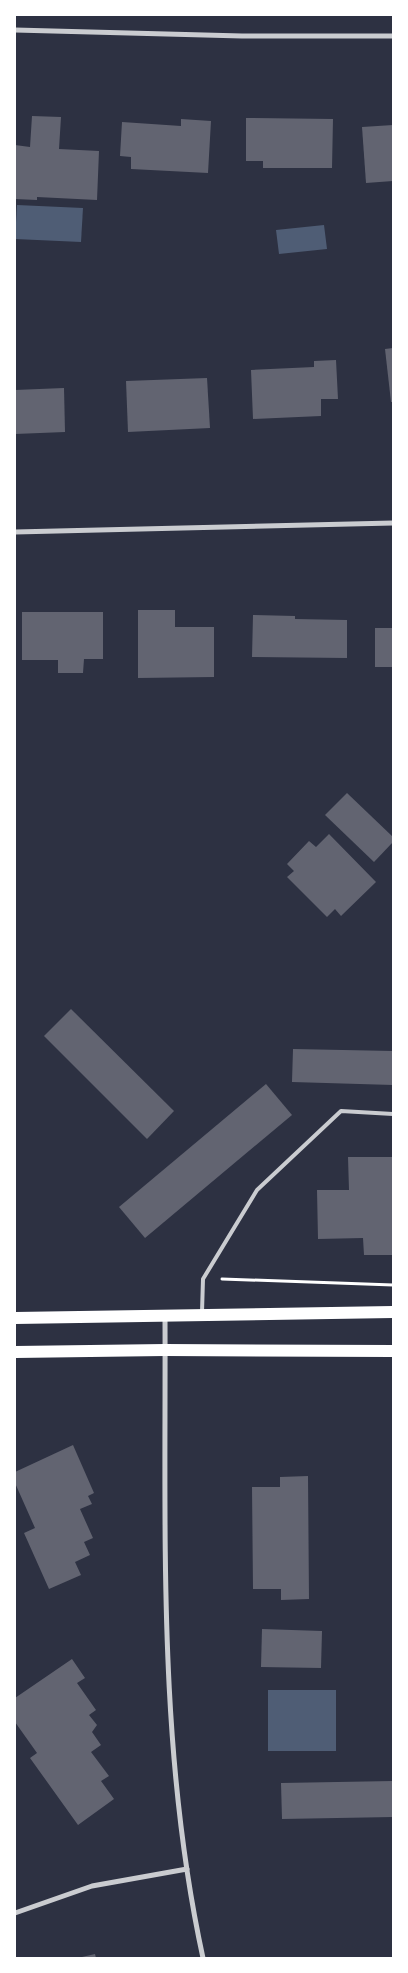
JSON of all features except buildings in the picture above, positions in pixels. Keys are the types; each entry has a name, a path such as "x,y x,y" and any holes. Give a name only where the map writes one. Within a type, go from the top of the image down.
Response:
{"main road":[{"path":"15,1318 393,1312"},
{"path":"15,1352 393,1350"}],"street":[{"path":"15,30 242,36 393,36"},
{"path":"15,532 393,524"},
{"path":"165,1315 166,1636 177,1789 187,1869 203,1958"},
{"path":"15,1913 92,1886 187,1869"}],"lane":[{"path":"202,1314 203,1279 257,1190 341,1111 393,1114"}],"path":[{"path":"203,1279 393,1285"}],"water":[{"path":"17,205 83,208 81,242 15,239"},
{"path":"324,225 327,249 279,254 276,230"},
{"path":"268,1690 336,1690 336,1751 268,1751"}]}
